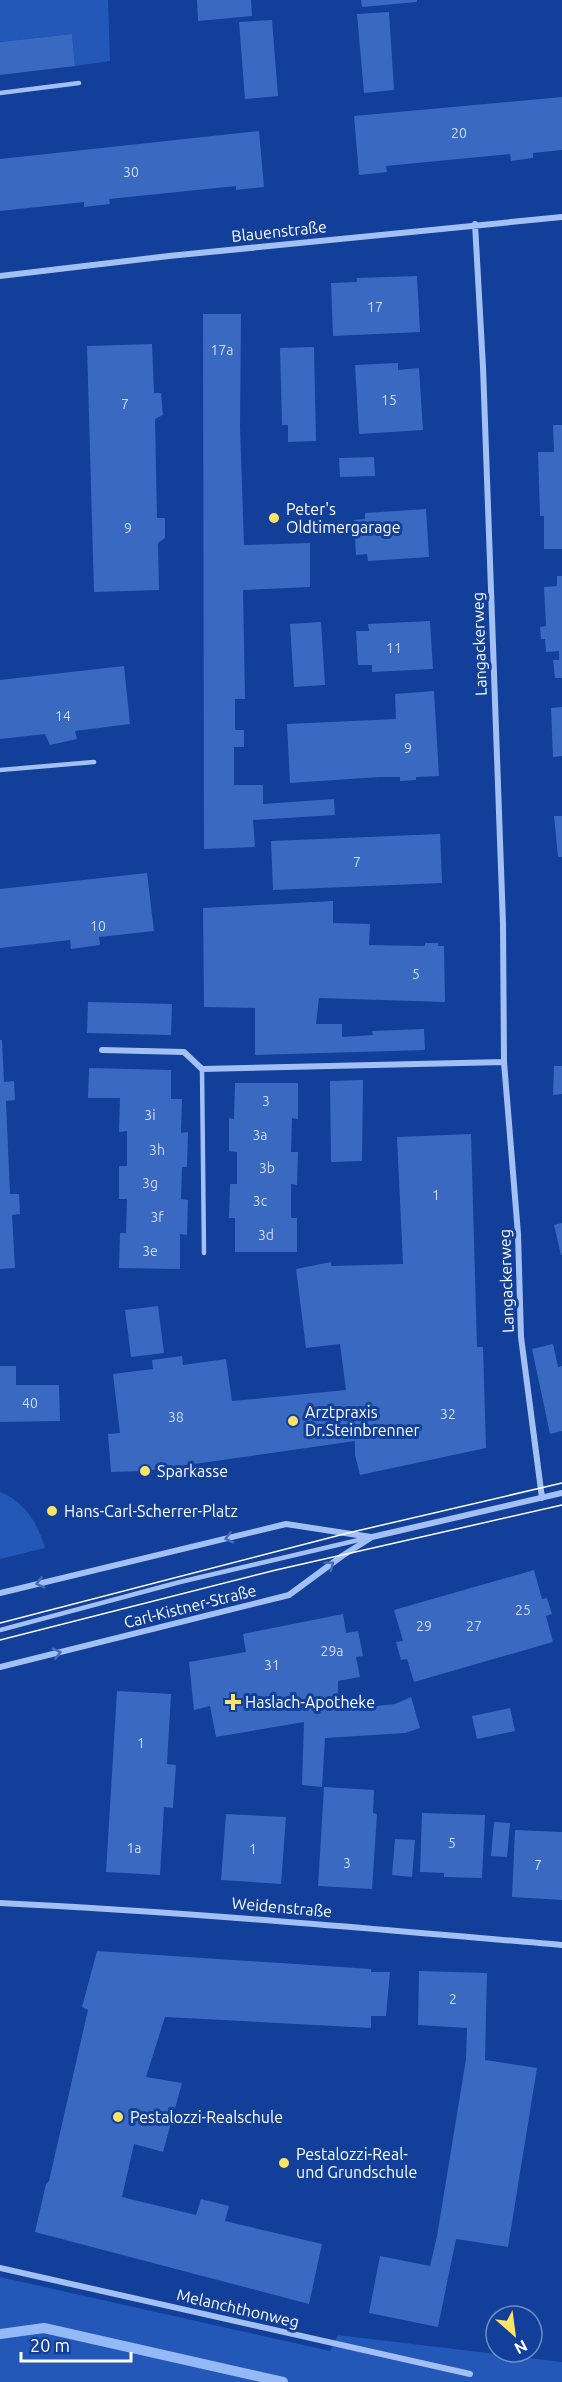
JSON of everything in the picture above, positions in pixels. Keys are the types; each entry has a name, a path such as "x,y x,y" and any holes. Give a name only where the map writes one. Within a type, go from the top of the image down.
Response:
{"street":[{"name":"Blauenstraße","path":"0,276 475,224 562,217"},
{"name":"Langackerweg","path":"475,224 483,367 503,924 504,1062 518,1234 521,1337 542,1498"},
{"path":"102,1050 184,1052 202,1069 504,1062"},
{"name":"Carl-Kistner-Straße","path":"0,1667 289,1595 372,1537 562,1493"},
{"name":"Carl-Kistner-Straße","path":"0,1593 286,1524 372,1537"},
{"name":"Weidenstraße","path":"0,1903 130,1909 562,1944"},
{"name":"Melanchthonweg","path":"0,2268 470,2374"}],"lane":[{"path":"0,93 79,83"},
{"path":"0,770 94,762"},
{"path":"202,1069 204,1253"},
{"path":"0,1630 180,1582 372,1537"}],"shaded area":[{"path":"0,0 108,0 110,61 75,66 72,34 0,42"},
{"path":"0,1492 16,1501 29,1514 45,1548 0,1559"},
{"path":"0,2277 330,2351 338,2335 484,2353 484,2364 544,2364 544,2360 562,2362 562,2382 0,2382"}],"building":[{"path":"197,0 251,0 252,16 198,21"},
{"path":"361,0 417,0 417,2 362,7"},
{"path":"389,12 394,90 364,93 357,14"},
{"path":"272,20 278,96 245,99 239,22"},
{"path":"72,34 75,66 0,75 0,42"},
{"path":"562,97 562,150 533,153 533,158 511,161 510,154 386,166 387,172 359,175 354,116"},
{"path":"259,131 264,187 236,190 236,186 109,199 110,204 84,207 84,202 0,211 0,159"},
{"path":"417,276 420,332 333,336 331,283 357,282 357,278"},
{"path":"203,314 241,314 240,427 244,545 310,543 310,587 243,590 245,699 235,699 235,730 244,730 244,747 234,747 234,785 263,785 263,804 334,799 335,815 253,820 255,847 204,849"},
{"path":"152,344 154,393 161,393 163,415 155,419 157,518 165,518 165,538 158,543 159,590 94,592 87,346"},
{"path":"314,347 316,441 288,442 288,425 282,425 280,348"},
{"path":"398,363 398,370 419,368 423,430 359,434 355,365"},
{"path":"553,425 562,425 562,549 544,549 544,516 540,516 538,452 554,452"},
{"path":"374,457 375,476 340,477 339,458"},
{"path":"426,509 429,557 368,561 367,554 356,555 354,520 365,519 365,513"},
{"path":"557,576 562,576 562,678 555,678 553,660 559,660 559,651 546,652 545,639 541,639 540,627 546,626 544,587 557,586"},
{"path":"430,621 433,669 372,672 372,665 358,665 356,631 369,631 368,624"},
{"path":"321,622 325,685 294,687 290,624"},
{"path":"124,666 130,724 75,731 77,739 50,745 45,734 0,739 0,680"},
{"path":"434,691 439,776 416,777 416,780 400,781 400,777 380,777 290,783 287,724 396,719 395,694"},
{"path":"562,707 562,756 553,757 551,708"},
{"path":"554,816 562,816 562,857 558,857"},
{"path":"440,834 442,883 273,890 271,841"},
{"path":"147,873 154,931 99,937 100,945 71,949 70,940 0,948 0,889"},
{"path":"333,901 333,923 370,924 369,945 425,946 425,943 438,943 438,946 444,946 445,1002 319,998 316,1024 342,1024 342,1037 373,1035 372,1031 424,1029 425,1050 255,1055 255,1008 204,1007 203,908"},
{"path":"88,1002 172,1004 171,1035 87,1033"},
{"path":"0,1040 2,1040 4,1082 14,1081 15,1100 6,1101 10,1194 19,1194 20,1214 12,1215 15,1268 0,1269"},
{"path":"554,1066 562,1066 562,1094 553,1095"},
{"path":"89,1068 171,1070 171,1099 182,1099 181,1133 188,1132 187,1167 182,1167 181,1199 188,1200 187,1235 180,1234 180,1269 119,1268 120,1233 126,1233 127,1199 119,1199 119,1166 127,1166 127,1131 119,1132 120,1098 88,1098"},
{"path":"363,1080 362,1161 331,1162 330,1081"},
{"path":"235,1083 298,1083 298,1119 292,1118 291,1152 298,1152 297,1185 291,1184 291,1218 297,1218 297,1252 235,1252 235,1218 229,1218 230,1184 237,1184 237,1152 229,1151 229,1118 234,1119"},
{"path":"471,1134 477,1347 483,1347 486,1448 360,1475 355,1455 355,1441 145,1471 111,1472 108,1434 120,1433 113,1374 153,1369 152,1360 182,1356 183,1365 226,1359 232,1401 346,1390 340,1344 306,1348 296,1269 331,1262 331,1266 403,1264 397,1137"},
{"path":"562,1223 562,1255 561,1255 554,1225"},
{"path":"158,1306 164,1353 131,1357 125,1310"},
{"path":"553,1344 558,1367 562,1366 562,1431 550,1434 532,1349"},
{"path":"0,1366 16,1366 16,1385 59,1385 60,1421 0,1422"},
{"path":"534,1570 542,1599 547,1598 552,1614 546,1616 553,1642 414,1682 407,1659 401,1660 396,1642 403,1641 394,1610"},
{"path":"343,1614 346,1633 358,1631 363,1656 356,1657 360,1677 338,1681 338,1710 395,1704 411,1697 420,1728 405,1733 325,1738 322,1787 302,1785 304,1722 216,1737 210,1706 194,1710 189,1662 246,1652 243,1634"},
{"path":"117,1691 171,1694 167,1764 176,1765 173,1808 164,1807 160,1875 106,1872"},
{"path":"510,1708 515,1731 477,1739 472,1716"},
{"path":"324,1787 374,1790 373,1813 377,1814 372,1889 318,1886"},
{"path":"422,1813 485,1815 482,1878 444,1877 444,1873 420,1872"},
{"path":"226,1814 286,1817 281,1884 221,1880"},
{"path":"494,1822 510,1823 507,1857 491,1856"},
{"path":"515,1830 562,1832 562,1900 512,1897"},
{"path":"395,1839 415,1840 412,1877 392,1875"},
{"name":"Pestalozzi-Realschule","path":"97,1951 390,1972 386,2016 371,2016 371,2028 165,2017 146,2077 182,2083 163,2152 134,2144 122,2197 196,2215 201,2199 229,2206 225,2221 322,2244 309,2304 35,2232 88,2010 82,2007"},
{"path":"419,1971 487,1973 485,2060 537,2068 508,2247 456,2239 438,2327 369,2313 380,2256 430,2266 466,2059 467,2028 418,2025"}],"waterway":[{"path":"0,2334 44,2328 283,2382"}],"tram line":[{"path":"0,1623 348,1533 562,1483"},
{"path":"0,1640 276,1570 562,1505"}],"place":[{"name":"Peter's Oldtimergarage","path":"274,518"},
{"name":"Arztpraxis Dr.Steinbrenner","path":"293,1421"},
{"name":"Sparkasse","path":"145,1471"},
{"name":"Hans-Carl-Scherrer-Platz","path":"52,1511"},
{"name":"Haslach-Apotheke","path":"233,1702"},
{"name":"Pestalozzi-Realschule","path":"118,2117"},
{"name":"Pestalozzi-Real- und Grundschule","path":"284,2163"}]}
